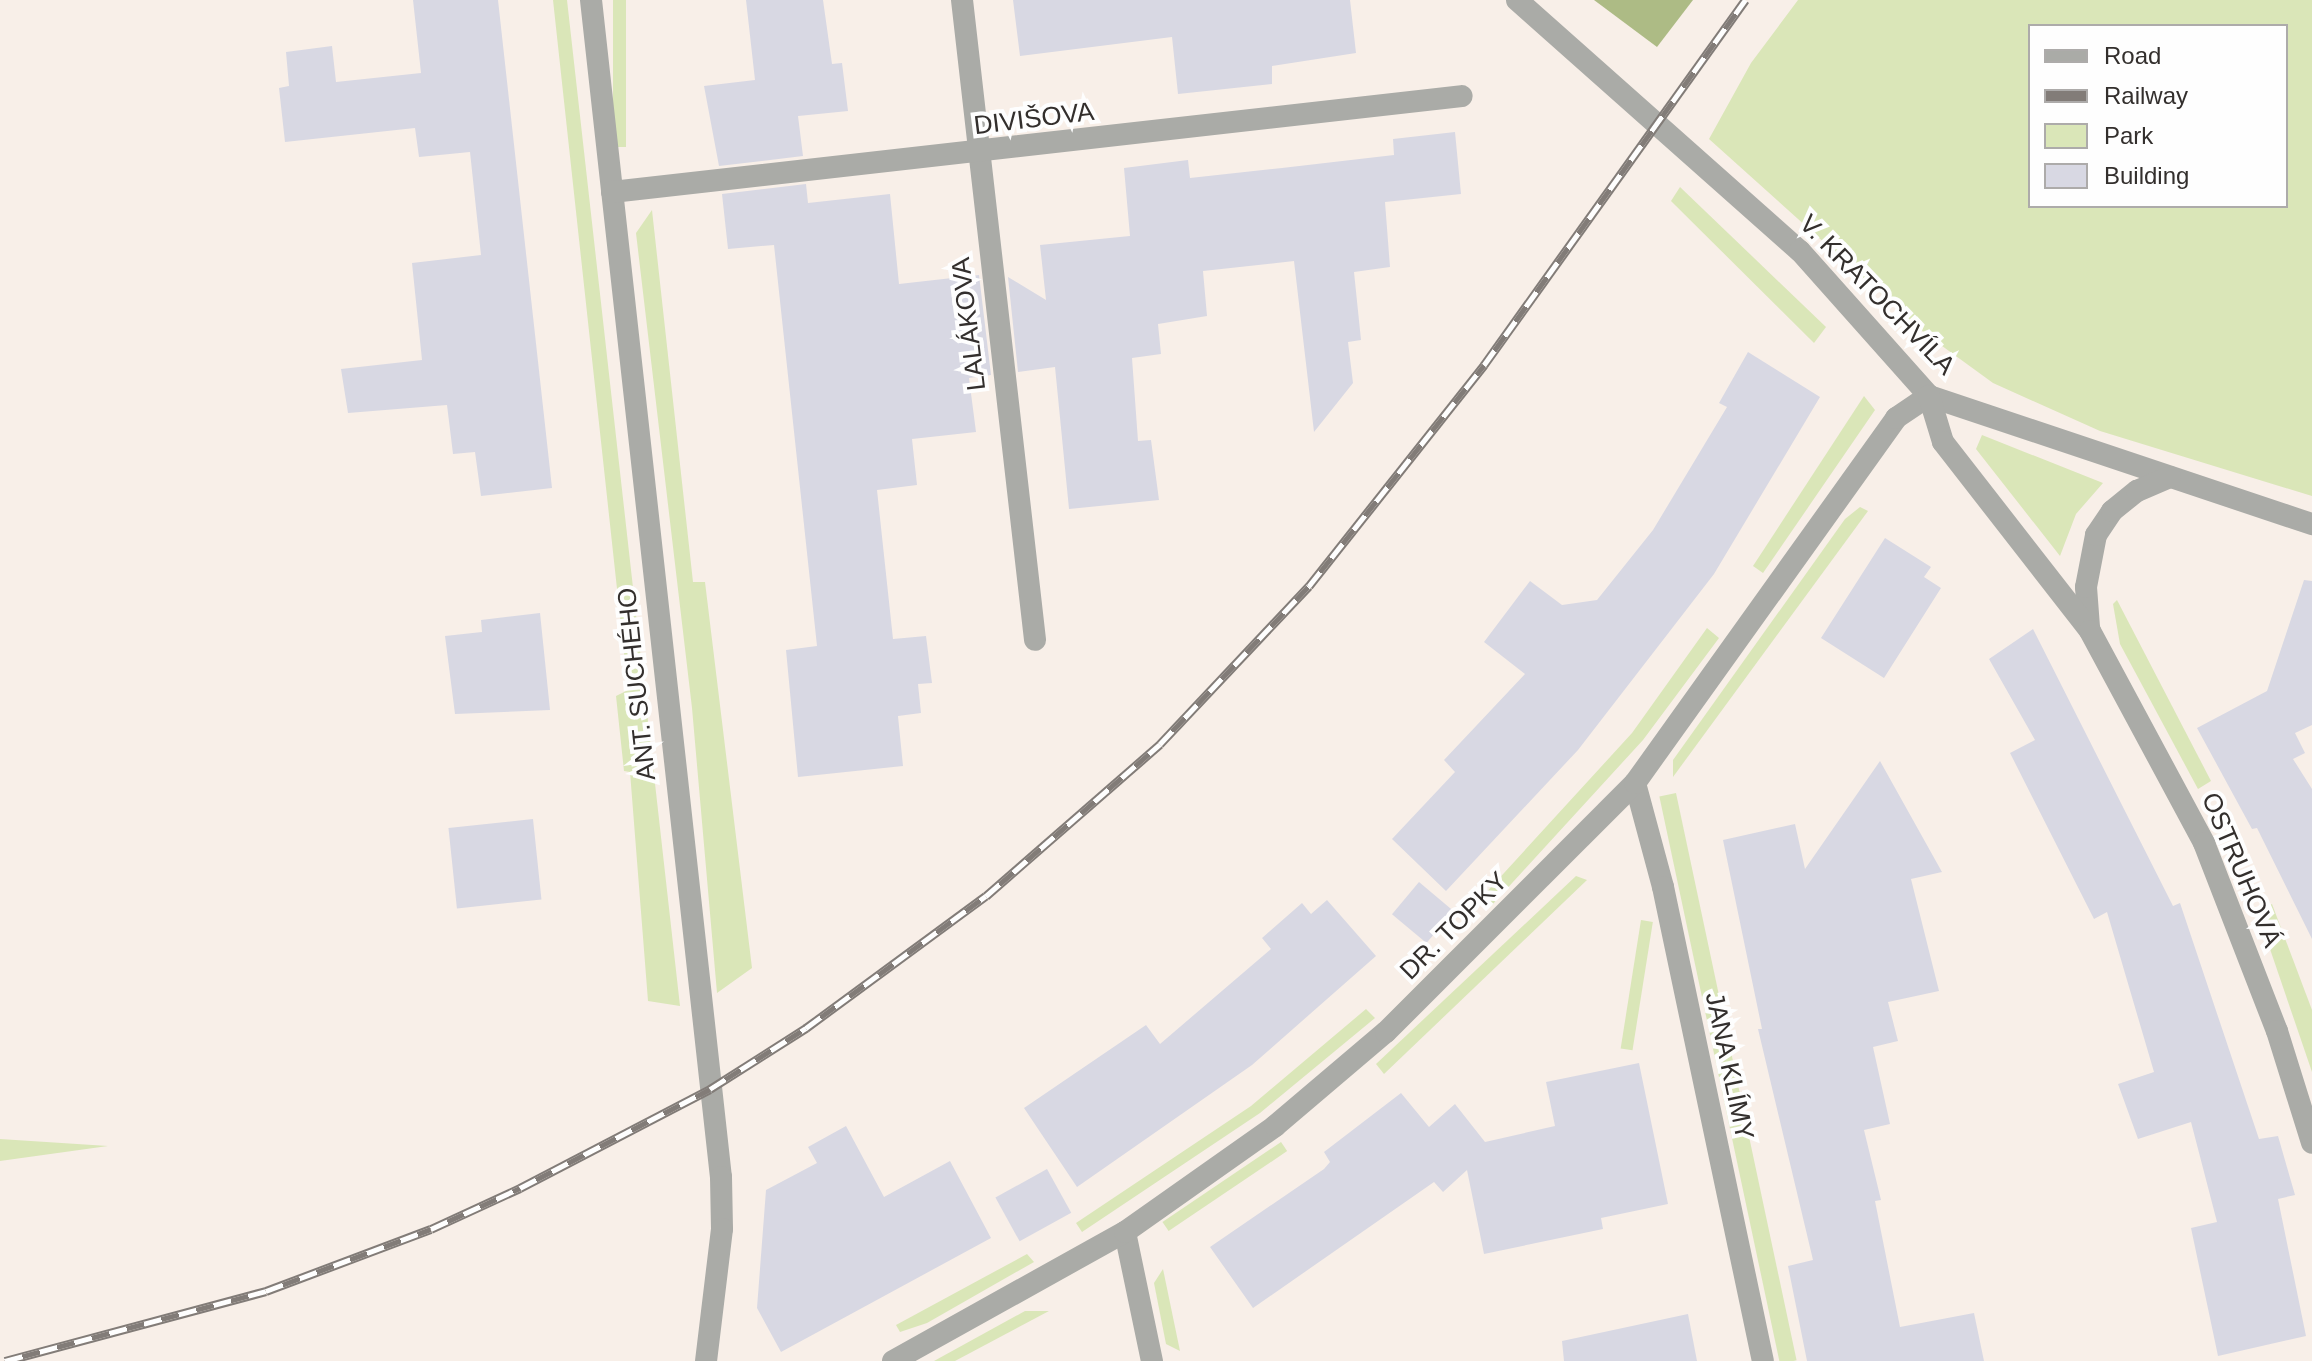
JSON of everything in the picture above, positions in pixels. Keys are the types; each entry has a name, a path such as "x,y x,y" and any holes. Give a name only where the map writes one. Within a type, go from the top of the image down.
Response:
{"street":[{"name":"ANT. SUCHÉHO","path":"591,0 721,1177 722,1229 706,1361"},
{"name":"LALÁKOVA","path":"962,0 1035,640"},
{"name":"V. KRATOCHVÍLA","path":"1517,0 1800,251 1929,396 2312,524"},
{"name":"DIVIŠOVA","path":"612,192 978,154 1462,96"},
{"name":"OSTRUHOVÁ","path":"1929,396 1943,442 2090,631 2204,843 2277,1031 2312,1143"},
{"name":"DR. TOPKY","path":"893,1361 1125,1232 1275,1126 1386,1032 1635,783 1896,418 1929,396"},
{"name":"OSTRUHOVÁ","path":"2090,631 2086,587 2096,535 2112,511 2137,491 2170,477"},
{"name":"JANA KLÍMY","path":"1635,783 1663,887 1763,1361"},
{"path":"1125,1232 1152,1361"}],"green space":[{"path":"553,0 567,0 680,1006 648,1001 630,772 624,771 616,696 628,690"},
{"path":"613,0 626,0 626,147 613,147"},
{"path":"1594,0 1693,0 1657,47"},
{"path":"1798,0 2312,0 2312,496 2100,431 1993,383 1927,335 1709,139 1751,63"},
{"path":"1680,187 1826,327 1814,343 1671,201"},
{"path":"652,210 693,582 705,582 752,968 717,993 692,708 636,233"},
{"path":"1864,396 1875,410 1763,573 1753,566"},
{"path":"1982,435 2103,483 2076,514 2060,556 1976,449"},
{"path":"1860,507 1868,511 1673,777 1673,760 1845,519"},
{"path":"2117,600 2211,781 2198,789 2120,644 2113,604"},
{"path":"1707,628 1719,638 1643,740 1492,905 1482,897 1632,733"},
{"path":"1676,793 1797,1360 1779,1361 1659,797"},
{"path":"1576,876 1587,880 1384,1074 1376,1064"},
{"path":"2272,904 2312,1010 2312,1072 2257,911"},
{"path":"1641,920 1653,922 1633,1050 1621,1048"},
{"path":"1366,1009 1375,1018 1260,1113 1082,1232 1076,1223 1251,1106"},
{"path":"0,1139 108,1146 0,1161"},
{"path":"1281,1142 1287,1151 1169,1231 1162,1222"},
{"path":"1027,1254 1034,1262 927,1323 900,1332 896,1325"},
{"path":"1163,1269 1180,1351 1166,1344 1154,1283"},
{"path":"1025,1311 1049,1311 955,1361 934,1361"}],"building":[{"path":"413,0 498,0 552,488 481,496 475,452 453,454 447,405 348,413 341,369 422,360 412,263 481,255 470,152 419,157 415,128 285,142 279,88 289,86 286,52 332,46 336,82 421,73"},
{"path":"746,0 823,0 832,64 842,63 848,111 798,116 803,156 719,166 704,86 755,80"},
{"path":"1013,0 1350,0 1356,53 1272,66 1272,84 1178,94 1172,37 1020,56"},
{"path":"1455,132 1461,194 1385,202 1390,267 1354,272 1361,340 1348,342 1353,383 1314,432 1294,261 1203,271 1207,316 1158,324 1161,354 1132,358 1138,441 1151,440 1159,500 1069,509 1055,367 1018,372 1008,277 1046,300 1040,245 1130,236 1124,168 1188,160 1190,178 1282,168 1394,155 1393,139"},
{"path":"806,184 808,203 890,194 899,284 979,275 991,375 969,378 976,432 912,439 917,485 877,490 893,639 926,636 932,683 918,684 921,713 898,716 903,766 798,777 786,650 817,646 774,245 728,249 722,194"},
{"path":"1748,352 1820,397 1714,574 1578,750 1446,891 1392,839 1455,772 1444,760 1525,674 1484,642 1530,581 1562,605 1597,600 1653,530 1727,407 1719,403"},
{"path":"1885,538 1931,567 1924,577 1941,588 1884,678 1821,638"},
{"path":"2304,580 2312,581 2312,725 2295,733 2305,753 2293,759 2312,789 2312,939 2257,828 2252,829 2197,728 2267,691"},
{"path":"540,613 550,710 455,714 445,636 482,632 481,620"},
{"path":"2033,629 2173,906 2180,903 2259,1139 2278,1136 2295,1195 2278,1199 2306,1336 2218,1356 2191,1228 2217,1222 2191,1122 2138,1139 2118,1084 2154,1072 2107,912 2094,919 2010,753 2035,740 1989,659"},
{"path":"1880,761 1942,872 1911,879 1939,991 1888,1002 1898,1041 1873,1047 1890,1124 1864,1130 1881,1200 1875,1201 1900,1327 1974,1313 1984,1361 1807,1361 1788,1266 1813,1260 1758,1029 1762,1029 1723,840 1795,824 1805,869"},
{"path":"533,819 541,900 457,908 448,828"},
{"path":"1419,882 1453,911 1426,943 1392,914"},
{"path":"1327,900 1376,956 1252,1065 1077,1187 1024,1108 1146,1025 1160,1044 1271,949 1262,938 1302,903 1311,914"},
{"path":"1639,1063 1668,1204 1601,1218 1603,1229 1484,1254 1467,1170 1443,1192 1434,1182 1253,1308 1210,1247 1324,1169 1330,1162 1324,1152 1401,1093 1429,1127 1455,1104 1485,1142 1555,1126 1546,1082"},
{"path":"846,1126 884,1197 950,1161 991,1238 781,1352 757,1308 766,1190 817,1163 808,1147"},
{"path":"1047,1169 1071,1213 1020,1241 995,1198"},
{"path":"1688,1314 1697,1361 1564,1361 1562,1341"}],"railway":[{"path":"5,1361 266,1291 431,1229 520,1188 710,1089 806,1028 986,896 1160,744 1309,586 1484,365 1745,0"}]}
